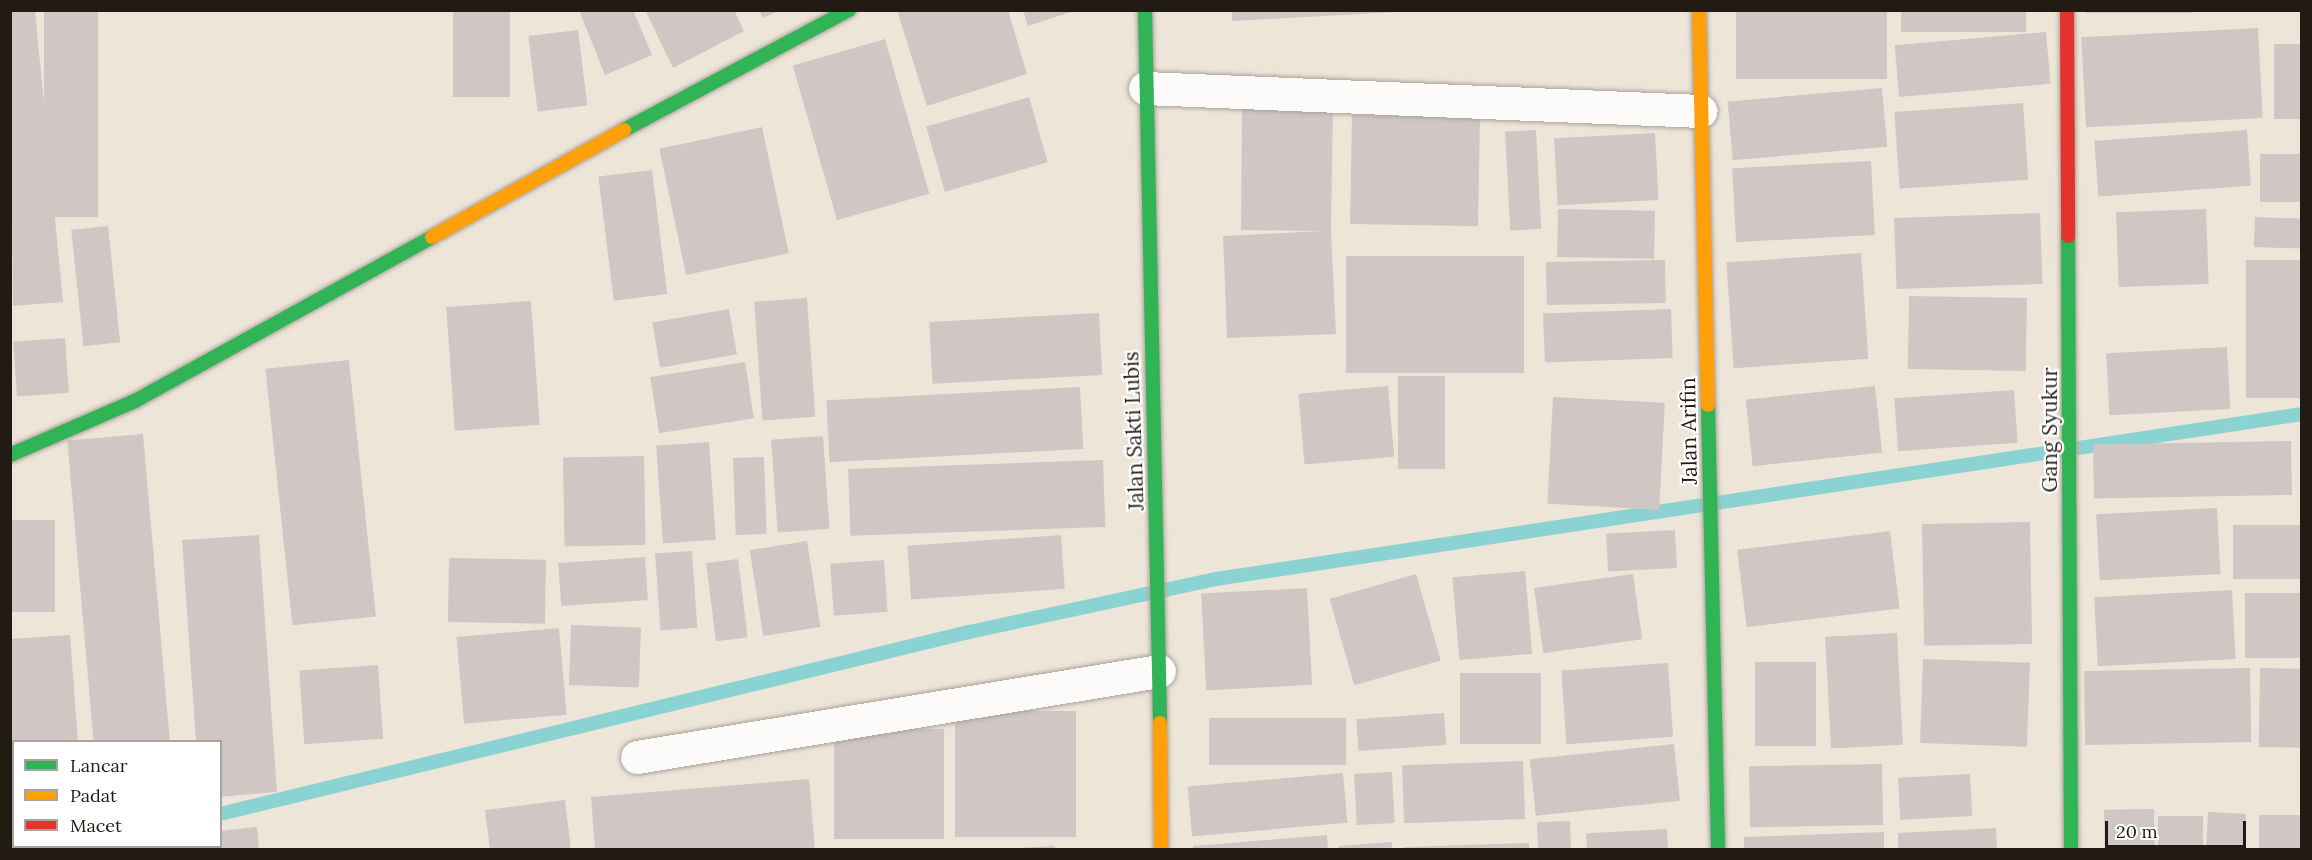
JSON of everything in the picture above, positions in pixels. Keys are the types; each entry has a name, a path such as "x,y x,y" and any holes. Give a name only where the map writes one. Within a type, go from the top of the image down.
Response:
{"street":[{"path":"10,455 135,401 707,84 849,10"},
{"name":"Jalan Sakti Lubis","path":"1145,10 1145,88 1158,551 1161,849"},
{"name":"Jalan Arifin","path":"1699,10 1718,849"},
{"name":"Gang Syukur","path":"2067,10 2072,431 2071,849"},
{"path":"1145,88 1701,111"},
{"path":"637,757 1158,660"}],"building":[{"path":"10,10 35,10 63,302 13,306"},
{"path":"44,10 98,10 98,217 44,217"},
{"path":"453,10 510,10 510,97 453,97"},
{"path":"579,10 633,10 652,55 605,75"},
{"path":"645,10 734,10 744,31 673,68"},
{"path":"759,10 781,10 763,18"},
{"path":"897,10 1008,10 1027,74 927,106"},
{"path":"1023,10 1074,10 1074,11 1028,26"},
{"path":"1232,10 1397,10 1397,12 1232,21"},
{"path":"1736,10 1887,10 1887,79 1736,79"},
{"path":"1901,10 2026,10 2026,32 1901,32"},
{"path":"2086,10 2192,10 2192,13 2086,13"},
{"path":"2258,28 2263,118 2086,127 2081,37"},
{"path":"578,30 587,105 538,112 528,36"},
{"path":"2046,32 2051,84 1899,97 1895,45"},
{"path":"885,39 929,194 837,220 793,65"},
{"path":"2274,44 2302,44 2302,119 2274,119"},
{"path":"1882,88 1887,147 1733,160 1728,102"},
{"path":"1029,97 1048,162 945,192 926,126"},
{"path":"2023,103 2028,180 1900,189 1894,112"},
{"path":"1242,105 1333,105 1331,231 1336,334 1227,338 1223,236 1322,231 1241,230"},
{"path":"1352,115 1480,117 1478,226 1350,224"},
{"path":"762,127 789,253 686,275 659,149"},
{"path":"1536,130 1541,229 1510,230 1505,132"},
{"path":"2247,130 2251,186 2098,197 2094,141"},
{"path":"1655,133 1659,200 1558,205 1554,138"},
{"path":"2260,154 2302,154 2302,202 2260,202"},
{"path":"1871,161 1875,235 1736,242 1732,168"},
{"path":"652,170 667,294 614,301 598,177"},
{"path":"1558,209 1655,211 1654,259 1557,257"},
{"path":"2206,209 2209,284 2119,287 2116,212"},
{"path":"2040,213 2042,284 1897,289 1894,218"},
{"path":"2255,217 2302,219 2301,249 2254,247"},
{"path":"108,226 120,342 83,346 71,230"},
{"path":"1861,253 1868,359 1734,368 1726,262"},
{"path":"1346,256 1524,256 1524,373 1346,373"},
{"path":"1665,260 1666,303 1547,305 1546,262"},
{"path":"2246,260 2302,260 2302,398 2246,398"},
{"path":"1909,296 2027,298 2026,371 1908,369"},
{"path":"807,298 815,417 762,420 754,302"},
{"path":"531,301 540,425 455,431 446,307"},
{"path":"729,309 737,354 660,368 652,323"},
{"path":"1671,309 1673,358 1545,362 1543,313"},
{"path":"1099,313 1102,375 932,384 929,322"},
{"path":"65,338 69,393 17,396 13,342"},
{"path":"2227,347 2230,409 2109,415 2106,353"},
{"path":"349,360 376,617 292,625 265,369"},
{"path":"745,362 754,418 659,433 650,377"},
{"path":"1398,376 1445,376 1445,469 1398,469"},
{"path":"1388,386 1394,457 1305,465 1298,394"},
{"path":"1875,386 1882,453 1753,466 1746,400"},
{"path":"1080,387 1083,449 830,462 826,400"},
{"path":"2014,390 2018,443 1898,451 1894,398"},
{"path":"1553,397 1665,403 1659,510 1547,504"},
{"path":"143,434 170,740 93,740 67,441"},
{"path":"823,436 829,529 778,532 771,440"},
{"path":"2291,441 2292,495 2094,498 2093,444"},
{"path":"709,442 716,540 663,543 656,446"},
{"path":"644,456 646,545 565,546 563,457"},
{"path":"764,457 767,534 736,535 733,458"},
{"path":"1103,460 1105,527 850,536 848,469"},
{"path":"2217,508 2220,574 2100,580 2096,514"},
{"path":"10,520 55,520 55,612 10,612"},
{"path":"2030,522 2032,644 1924,646 1922,524"},
{"path":"2233,525 2302,525 2302,579 2233,579"},
{"path":"1675,530 1677,568 1608,572 1606,534"},
{"path":"1890,531 1900,608 1747,627 1737,550"},
{"path":"259,535 277,792 222,797 222,740 196,740 182,540"},
{"path":"1061,535 1065,589 911,600 907,546"},
{"path":"807,541 821,627 763,636 750,550"},
{"path":"692,551 697,628 660,630 655,554"},
{"path":"645,557 648,600 561,606 558,563"},
{"path":"449,558 546,560 545,624 448,622"},
{"path":"738,559 748,637 716,641 706,563"},
{"path":"884,560 888,612 834,616 830,564"},
{"path":"1525,571 1532,654 1460,660 1452,577"},
{"path":"1416,574 1441,661 1354,685 1329,599"},
{"path":"1633,574 1642,639 1543,653 1534,588"},
{"path":"1307,588 1312,685 1206,690 1201,594"},
{"path":"2232,590 2236,659 2098,666 2094,597"},
{"path":"2245,593 2302,593 2302,658 2245,658"},
{"path":"571,625 641,627 639,687 569,685"},
{"path":"559,628 567,715 464,724 456,637"},
{"path":"1897,633 1903,745 1831,749 1825,637"},
{"path":"70,635 78,740 12,740 10,790 10,639"},
{"path":"1923,659 2030,663 2027,747 1920,743"},
{"path":"1755,662 1816,662 1816,746 1755,746"},
{"path":"1668,663 1673,737 1566,744 1561,670"},
{"path":"378,665 383,739 304,744 299,671"},
{"path":"2250,668 2251,742 2085,745 2084,671"},
{"path":"2260,668 2302,669 2301,748 2259,747"},
{"path":"1460,673 1541,673 1541,744 1460,744"},
{"path":"955,711 1076,711 1076,837 955,837"},
{"path":"1444,713 1446,745 1358,751 1356,719"},
{"path":"1209,718 1346,718 1346,765 1209,765"},
{"path":"834,729 944,729 944,839 834,839"},
{"path":"1674,744 1680,801 1536,816 1530,759"},
{"path":"1523,761 1525,819 1404,823 1402,765"},
{"path":"1882,764 1883,825 1750,827 1749,766"},
{"path":"1392,772 1395,823 1357,825 1354,774"},
{"path":"1343,773 1347,823 1192,836 1188,787"},
{"path":"1970,774 1972,816 1900,820 1898,778"},
{"path":"809,779 815,850 595,850 591,797"},
{"path":"565,800 571,850 490,850 485,810"},
{"path":"2154,809 2155,850 2105,850 2104,810"},
{"path":"2208,812 2246,814 2244,850 2206,850"},
{"path":"2259,815 2302,815 2302,850 2259,850"},
{"path":"2158,816 2203,816 2203,850 2158,850"},
{"path":"1570,821 1571,850 1538,850 1537,822"},
{"path":"257,827 259,850 211,850 222,848 222,831"},
{"path":"1996,828 1997,850 1898,850 1898,833"},
{"path":"1667,829 1668,850 1587,850 1586,833"},
{"path":"1884,832 1884,850 1744,850 1744,837"},
{"path":"1327,835 1328,850 1193,850 1193,846"},
{"path":"1392,842 1392,850 1339,850 1339,846"},
{"path":"1529,843 1529,850 1404,850 1404,847"},
{"path":"1055,846 1055,850 1017,850 1017,848"},
{"path":"13,848 87,848 87,850 13,850"}],"waterway":[{"path":"222,814 969,632 1216,579 2302,414"}],"traffic: fast":[{"path":"624,130 849,10"},
{"path":"1145,10 1160,723"},
{"path":"2068,236 2071,850"},
{"path":"10,455 135,401 432,237"},
{"path":"1708,405 1718,850"}],"traffic: slow":[{"path":"1699,10 1708,405"},
{"path":"432,237 624,130"},
{"path":"1160,723 1161,850"}],"traffic: jam":[{"path":"2067,10 2068,236"}]}
